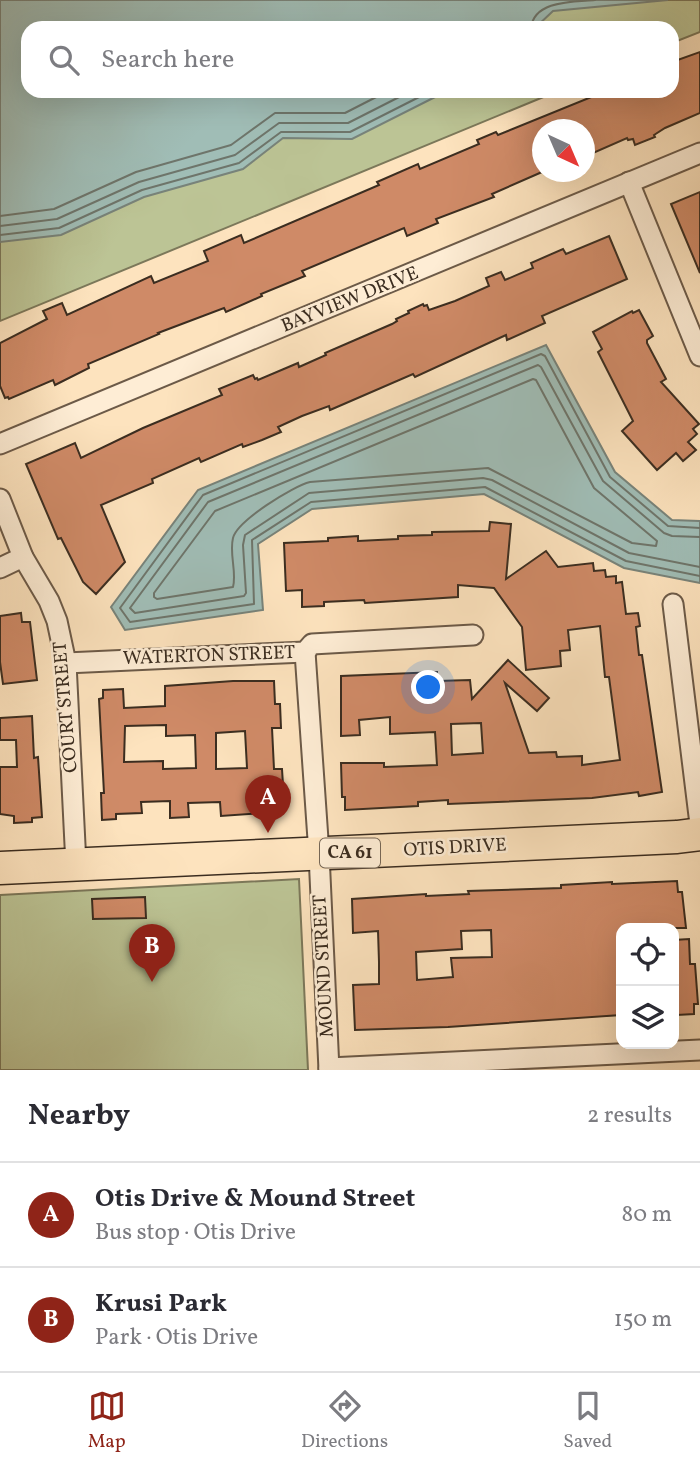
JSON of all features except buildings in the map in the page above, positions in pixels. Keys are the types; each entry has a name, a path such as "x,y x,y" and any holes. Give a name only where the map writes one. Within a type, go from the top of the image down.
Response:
{"main road":[{"name":"OTIS DRIVE","path":"0,868 700,834"}],"street":[{"name":"BAYVIEW DRIVE","path":"0,444 700,153"},
{"path":"629,183 700,356"},
{"name":"COURT STREET","path":"0,499 23,557 49,601 57,621 66,663 76,865"},
{"path":"0,568 23,557"},
{"path":"673,604 700,824"},
{"name":"WATERTON STREET","path":"66,663 305,652 312,644 473,635"},
{"name":"MOUND STREET","path":"305,652 329,1069"},
{"path":"329,1069 700,1050"}],"green space":[{"path":"0,0 21,21 21,98 541,98 0,321"},
{"path":"345,0 700,0 700,32 679,40 679,21 367,21"},
{"path":"299,879 308,1070 0,1070 0,895"}],"water":[{"path":"0,0 668,0 553,11 542,21 21,21 21,98 433,98 352,139 283,138 243,169 144,197 61,235 0,242"},
{"path":"546,345 615,472 672,520 700,521 700,583 624,568 484,494 312,509 258,544 263,610 125,630 111,607 198,490"}],"place":[{"name":"Otis Drive & Mound Street","path":"268,833"},
{"name":"Krusi Park","path":"152,982"}]}
